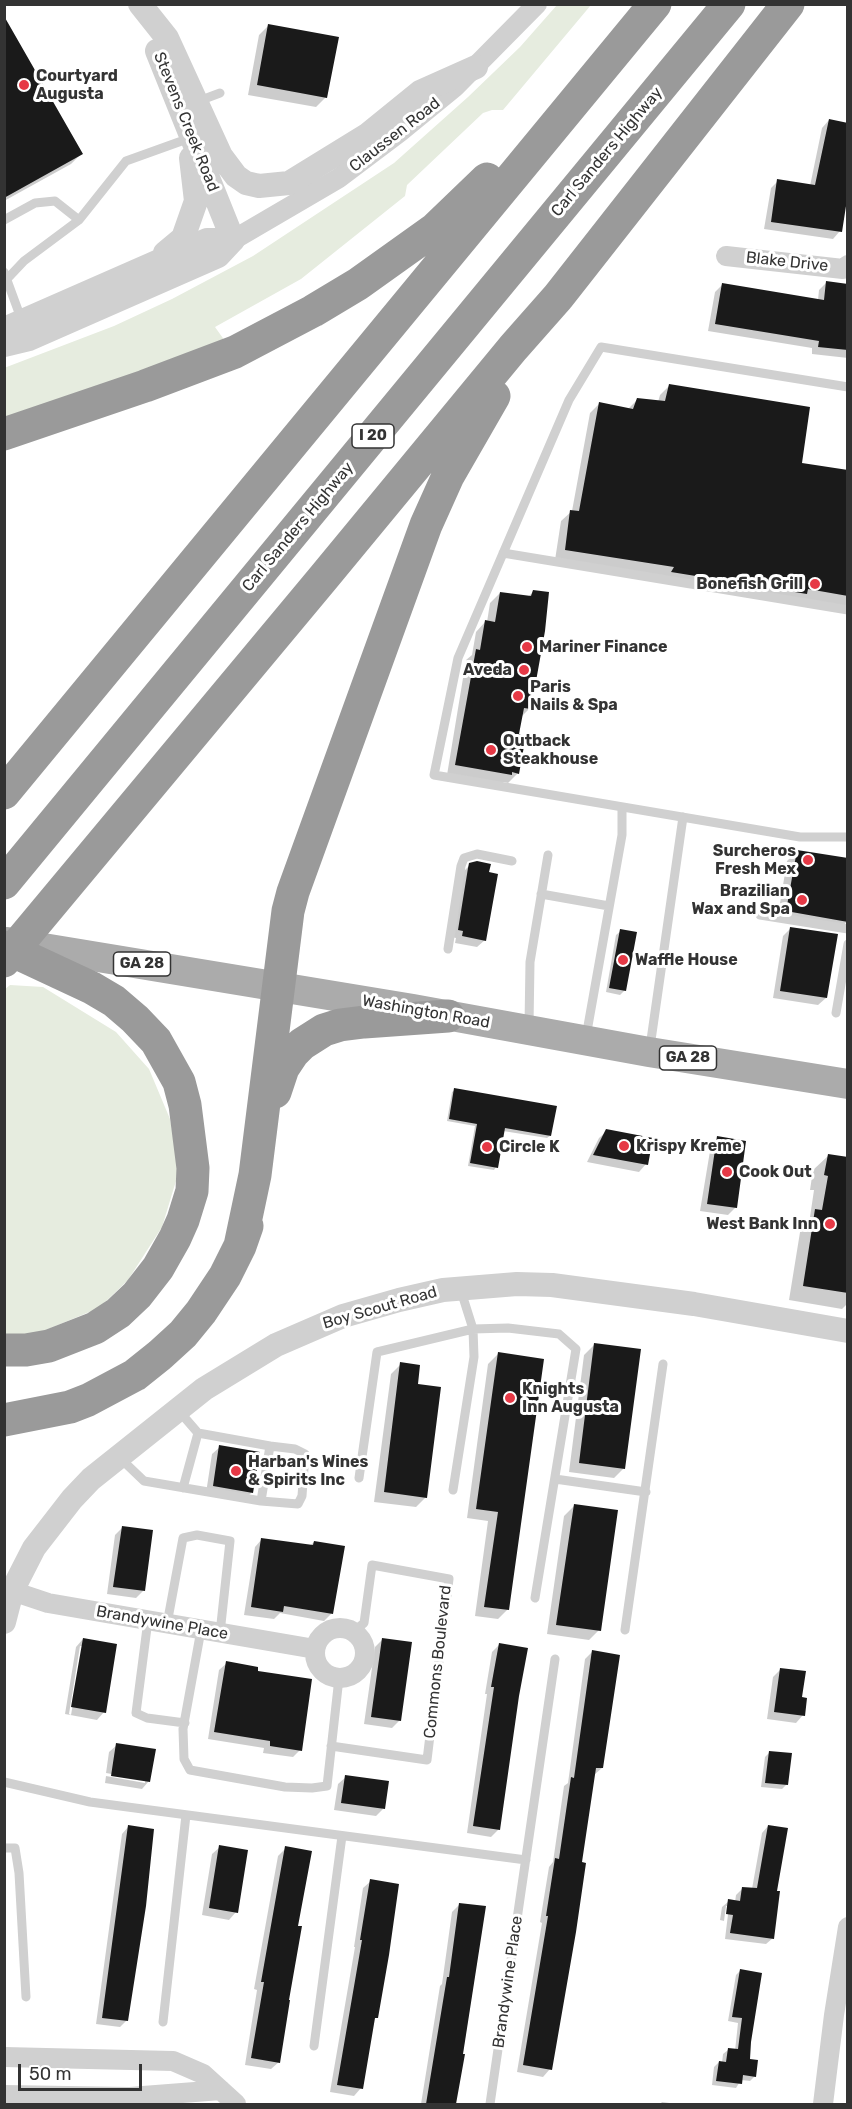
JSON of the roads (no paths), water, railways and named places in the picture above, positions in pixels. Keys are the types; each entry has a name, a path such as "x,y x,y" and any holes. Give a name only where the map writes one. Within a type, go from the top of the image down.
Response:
{"highway":[{"path":"4,793 655,4"},
{"name":"Carl Sanders Highway","path":"11,875 729,4"},
{"path":"4,961 505,357 558,297 788,4"},
{"path":"4,434 145,386 235,352 313,311 358,284 435,229 605,65"},
{"path":"240,1246 255,1175 288,911 299,874 426,525 448,476 497,389 558,297"},
{"path":"4,946 114,1001 135,1018 156,1041 179,1082 187,1117 193,1168 192,1191 175,1238 158,1268 125,1307 95,1328 65,1340 26,1350 4,1350"},
{"path":"4,1420 70,1407 110,1390 135,1375 183,1334 201,1312 225,1275 240,1246 265,1174 277,1084 283,1068 293,1053 312,1037 340,1025 448,1016"}],"main road":[{"name":"Washington Road","path":"4,942 848,1084"}],"street":[{"name":"Stevens Creek Road","path":"140,4 188,104 191,137 233,240"},
{"name":"Claussen Road","path":"4,345 29,339 218,256 233,240 339,178 446,94 476,67 537,4"},
{"path":"188,104 236,176 246,183 276,186 290,183 367,135 420,92 476,67"},
{"path":"150,265 183,238 196,201 191,168 191,137"},
{"name":"Claussen Road","path":"13,325 207,240 233,240"},
{"name":"Blake Drive","path":"726,256 843,269 848,265"},
{"name":"Boy Scout Road","path":"4,1622 12,1591 34,1548 72,1499 91,1479 204,1389 276,1345 343,1316 443,1290 517,1284 552,1285 694,1304 848,1331"},
{"name":"Brandywine Place","path":"12,1591 48,1603 315,1649"},
{"path":"336,1627 347,1628 360,1637 365,1647 365,1658 357,1671 348,1677 339,1678 328,1675 320,1668 316,1661 315,1649 322,1634 336,1627"},
{"path":"823,2104 848,1927"},
{"path":"4,2057 173,2061 203,2074 236,2104"},
{"path":"4,2095 130,2097 221,2090"}],"lane":[{"path":"188,104 219,93"},
{"path":"13,325 6,276 79,220 126,161 191,137"},
{"path":"4,220 35,203 55,201 79,220"},
{"path":"848,387 601,347 569,400 458,658 434,775 800,837 848,837"},
{"path":"503,553 848,610"},
{"path":"585,1040 622,835 622,807"},
{"path":"649,1052 683,817"},
{"path":"448,949 464,858 477,854 512,861"},
{"path":"529,1030 530,962 548,855"},
{"path":"541,894 609,906"},
{"path":"760,915 848,928"},
{"path":"836,1013 848,944"},
{"path":"453,1490 474,1357 473,1329 460,1288"},
{"path":"359,1478 377,1352 473,1329 508,1328 559,1334 576,1349 535,1598"},
{"path":"626,1630 663,1364"},
{"path":"119,1457 144,1481 261,1501 298,1504 302,1496 305,1454 295,1449 198,1433 178,1409"},
{"path":"183,1488 198,1433"},
{"path":"261,1501 270,1446"},
{"path":"555,1479 646,1492"},
{"path":"167,1624 183,1538 197,1535 230,1541 210,1631 184,1723 184,1759 190,1770 285,1787 327,1786 339,1678"},
{"name":"Commons Boulevard","path":"331,1746 427,1760 449,1579 372,1565 364,1623 353,1632"},
{"path":"148,1620 136,1713 147,1718 184,1723"},
{"name":"Brandywine Place","path":"490,2104 555,1659"},
{"path":"4,1782 90,1802 526,1860"},
{"path":"164,2022 186,1815"},
{"path":"314,2046 342,1836"},
{"path":"4,1848 15,1848 19,1873 26,1997"}],"place":[{"name":"Courtyard Augusta","path":"24,85"},
{"name":"Bonefish Grill","path":"815,584"},
{"name":"Mariner Finance","path":"527,647"},
{"name":"Aveda","path":"524,670"},
{"name":"Paris Nails & Spa","path":"518,696"},
{"name":"Outback Steakhouse","path":"491,750"},
{"name":"Surcheros Fresh Mex","path":"808,860"},
{"name":"Brazilian Wax and Spa","path":"802,900"},
{"name":"Waffle House","path":"623,960"},
{"name":"Krispy Kreme","path":"624,1146"},
{"name":"Circle K","path":"487,1147"},
{"name":"Cook Out","path":"727,1172"},
{"name":"West Bank Inn","path":"830,1224"},
{"name":"Knights Inn Augusta","path":"510,1398"},
{"name":"Harban's Wines & Spirits Inc","path":"236,1471"}]}
